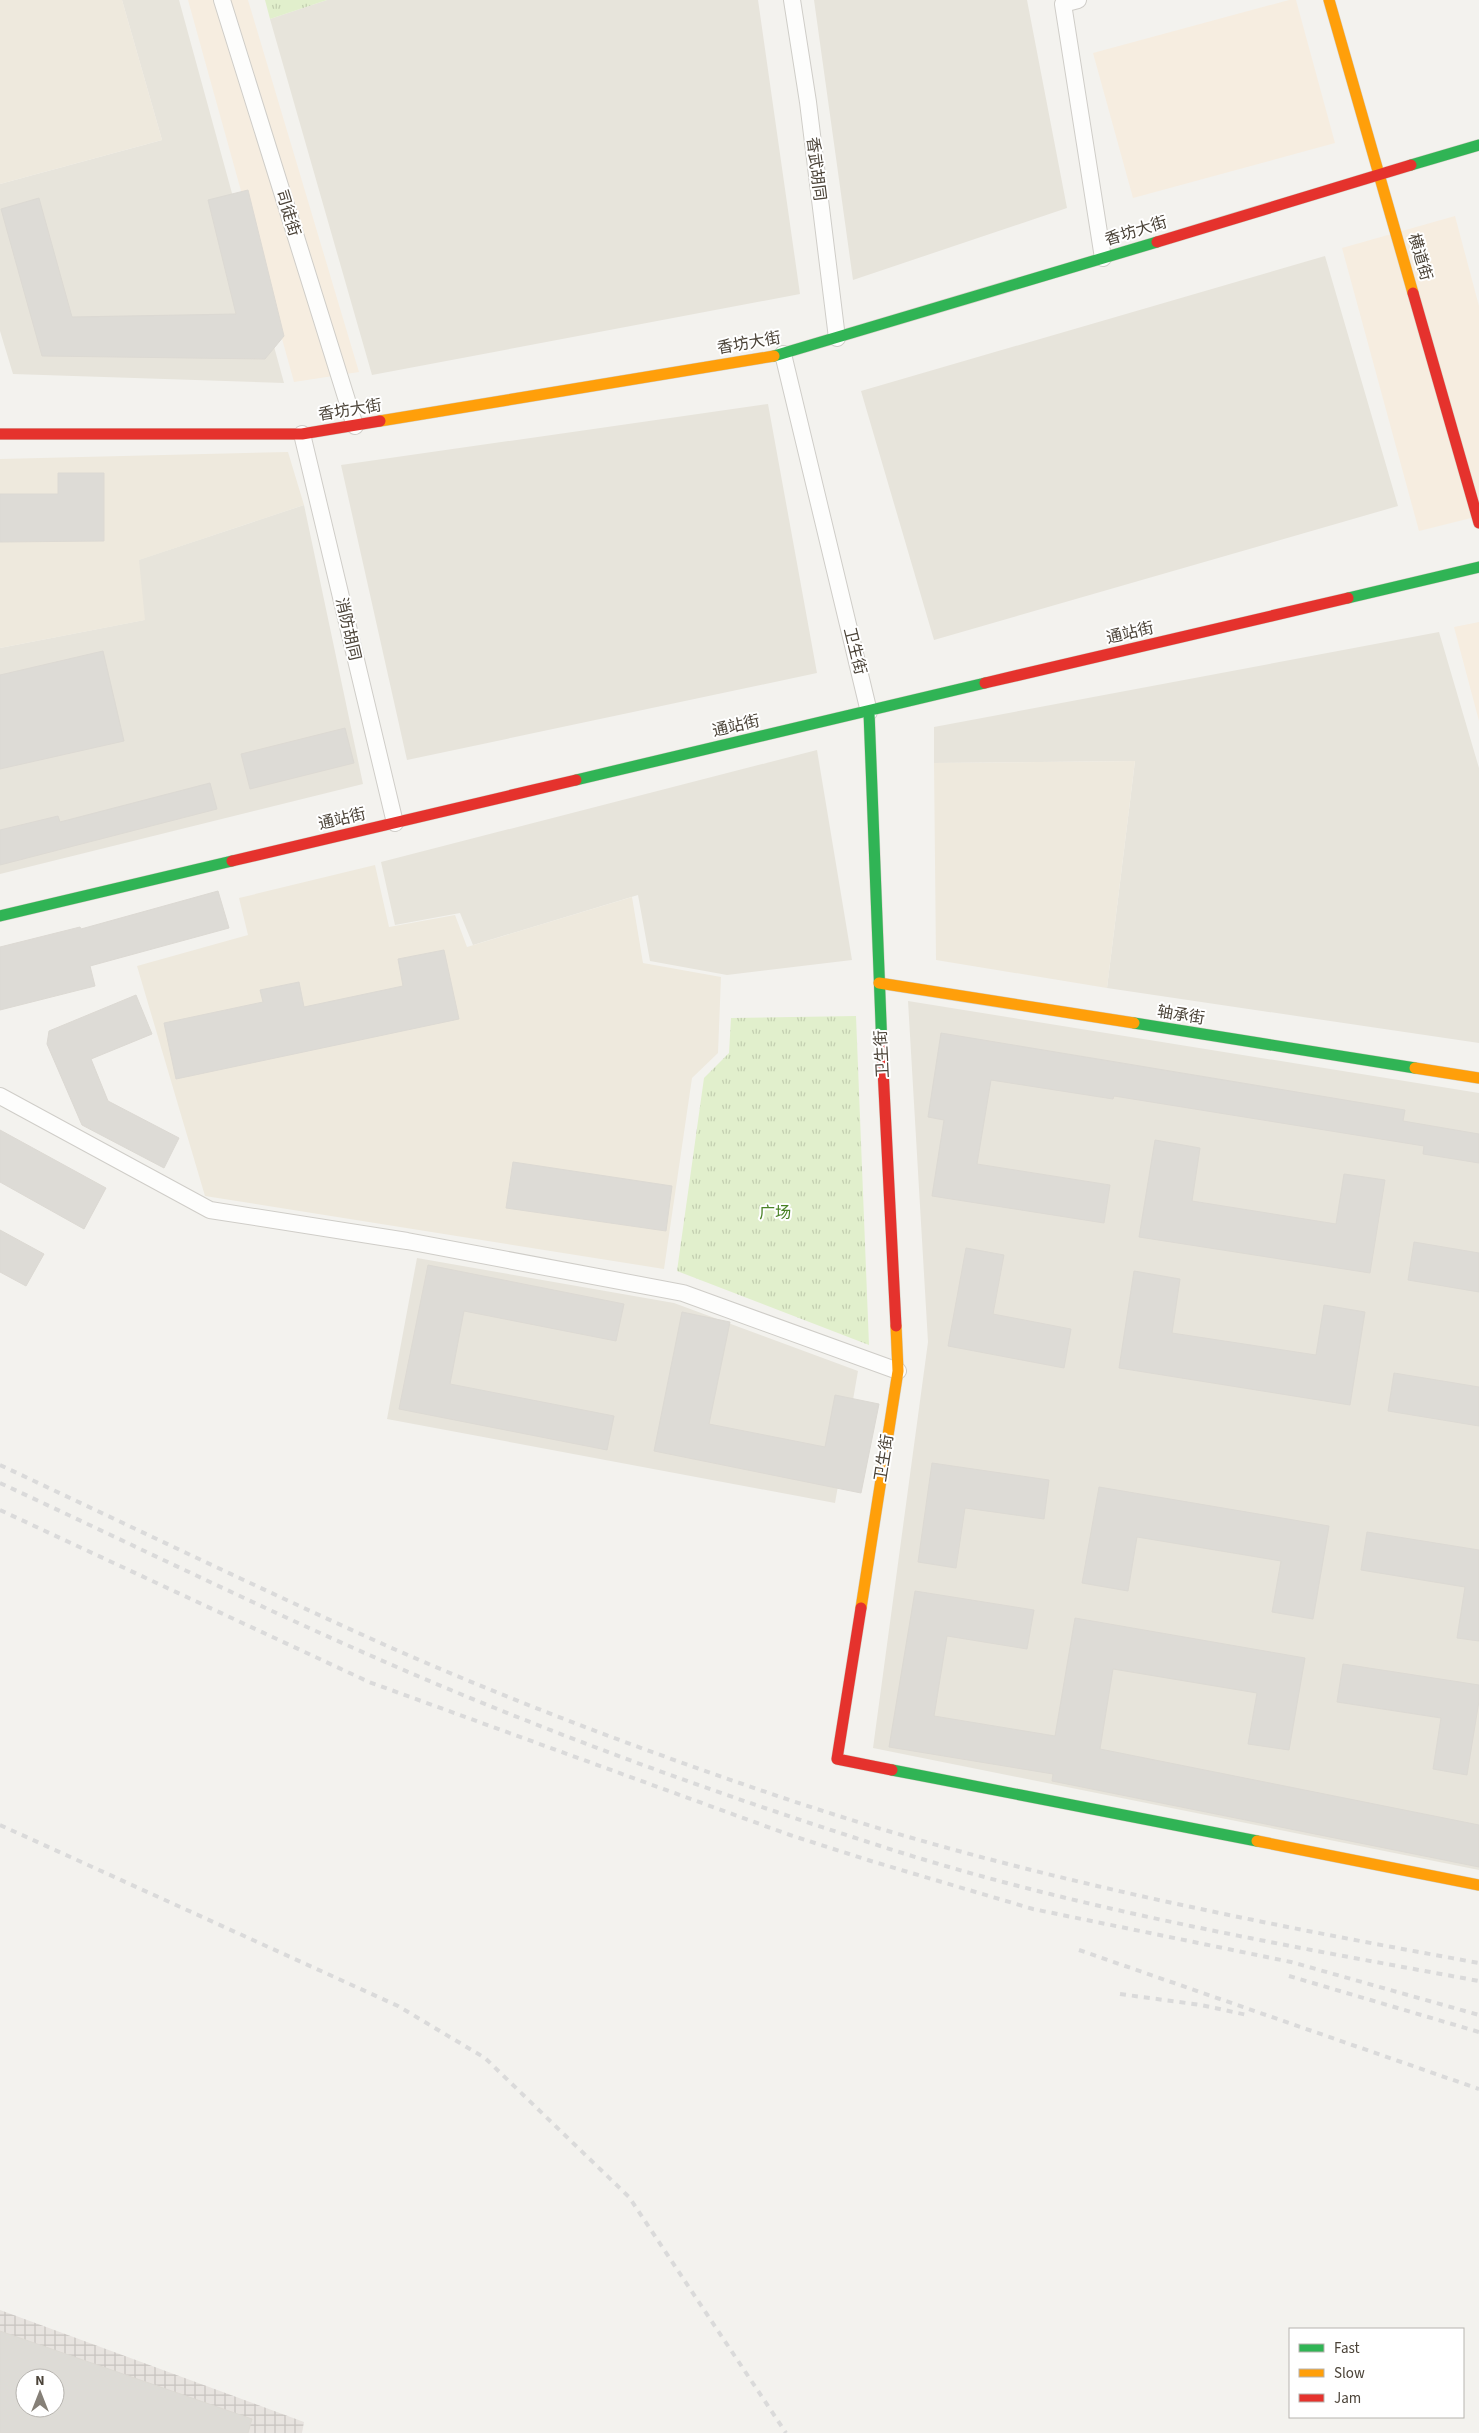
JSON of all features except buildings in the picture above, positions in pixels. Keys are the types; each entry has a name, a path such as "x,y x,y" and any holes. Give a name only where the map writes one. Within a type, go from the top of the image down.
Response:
{"street":[{"name":"司徒街","path":"222,0 355,426"},
{"name":"香武胡同","path":"792,0 808,102 838,338"},
{"path":"1078,0 1063,4 1103,258"},
{"name":"横道街","path":"1329,0 1479,523"},
{"name":"香坊大街","path":"0,434 302,434 783,354 1479,145"},
{"name":"卫生街","path":"783,354 869,712 879,983 898,1371 838,1759 1479,1885"},
{"name":"消防胡同","path":"302,434 395,823"},
{"name":"通站街","path":"0,916 1479,567"},
{"name":"轴承街","path":"879,983 1479,1078"},
{"path":"0,1096 210,1210 407,1241 682,1293 898,1371"}],"shaded area":[{"path":"0,0 122,0 162,140 0,184"},
{"path":"122,0 179,0 284,383 13,374 0,331 0,184 162,140"},
{"path":"188,0 248,0 359,372 294,382"},
{"path":"327,0 758,0 800,294 372,375 270,19"},
{"path":"814,0 1027,0 1067,208 853,280"},
{"path":"1289,0 1296,0 1335,143 1133,198 1093,53"},
{"path":"1455,216 1479,306 1479,516 1419,531 1342,248"},
{"path":"1325,256 1398,506 934,640 861,391"},
{"path":"768,404 817,673 407,760 341,465"},
{"path":"288,452 304,505 139,560 145,620 0,648 0,459"},
{"path":"304,505 363,784 0,874 0,648 144,620 138,560"},
{"path":"1479,622 1479,721 1454,627"},
{"path":"1439,632 1479,768 1479,1043 1107,988 1135,761 934,763 934,727"},
{"path":"817,750 852,960 727,975 650,961 638,895 473,945 460,913 395,925 381,862"},
{"path":"1135,761 1107,988 936,960 934,763"},
{"path":"375,865 389,927 455,915 467,947 632,897 643,963 721,977 718,1053 692,1078 664,1269 205,1196 137,966 248,935 239,898"},
{"path":"908,1001 1479,1093 1479,1870 873,1748 928,1342"},
{"path":"417,1258 674,1303 858,1371 835,1503 387,1419"},
{"path":"0,2310 304,2422 302,2433 0,2433"}],"green space":[{"path":"265,0 327,0 270,19"},
{"name":"广场","path":"856,1016 869,1345 677,1271 704,1078 729,1053 731,1018"}],"railway":[{"path":"0,1465 288,1601 431,1665 571,1722 760,1790 848,1819 1026,1869 1297,1929 1479,1963"},
{"path":"0,1483 246,1599 432,1682 586,1744 771,1810 940,1864 1092,1904 1247,1937 1479,1981"},
{"path":"0,1510 369,1682 790,1835 1033,1909 1291,1962 1479,2015"},
{"path":"0,1825 398,2006 485,2058 629,2197 786,2433"},
{"path":"1079,1950 1479,2089"},
{"path":"1289,1976 1479,2032"},
{"path":"1120,1994 1201,2005 1247,2015"}],"traffic: fast":[{"path":"1411,165 1479,145"},
{"path":"774,356 1157,242"},
{"path":"1348,598 1479,567"},
{"path":"576,780 985,683"},
{"path":"869,712 882,1049"},
{"path":"0,916 232,861"},
{"path":"1134,1023 1415,1068"},
{"path":"892,1770 1257,1841"}],"traffic: slow":[{"path":"1329,0 1413,293"},
{"path":"380,421 774,356"},
{"path":"879,983 1134,1023"},
{"path":"1415,1068 1479,1078"},
{"path":"861,1608 898,1371 896,1326"},
{"path":"1257,1841 1479,1885"}],"traffic: jam":[{"path":"1157,242 1411,165"},
{"path":"1413,293 1479,523"},
{"path":"0,434 302,434 380,421"},
{"path":"985,683 1348,598"},
{"path":"232,861 576,780"},
{"path":"882,1049 896,1326"},
{"path":"861,1608 837,1759 892,1770"}]}
